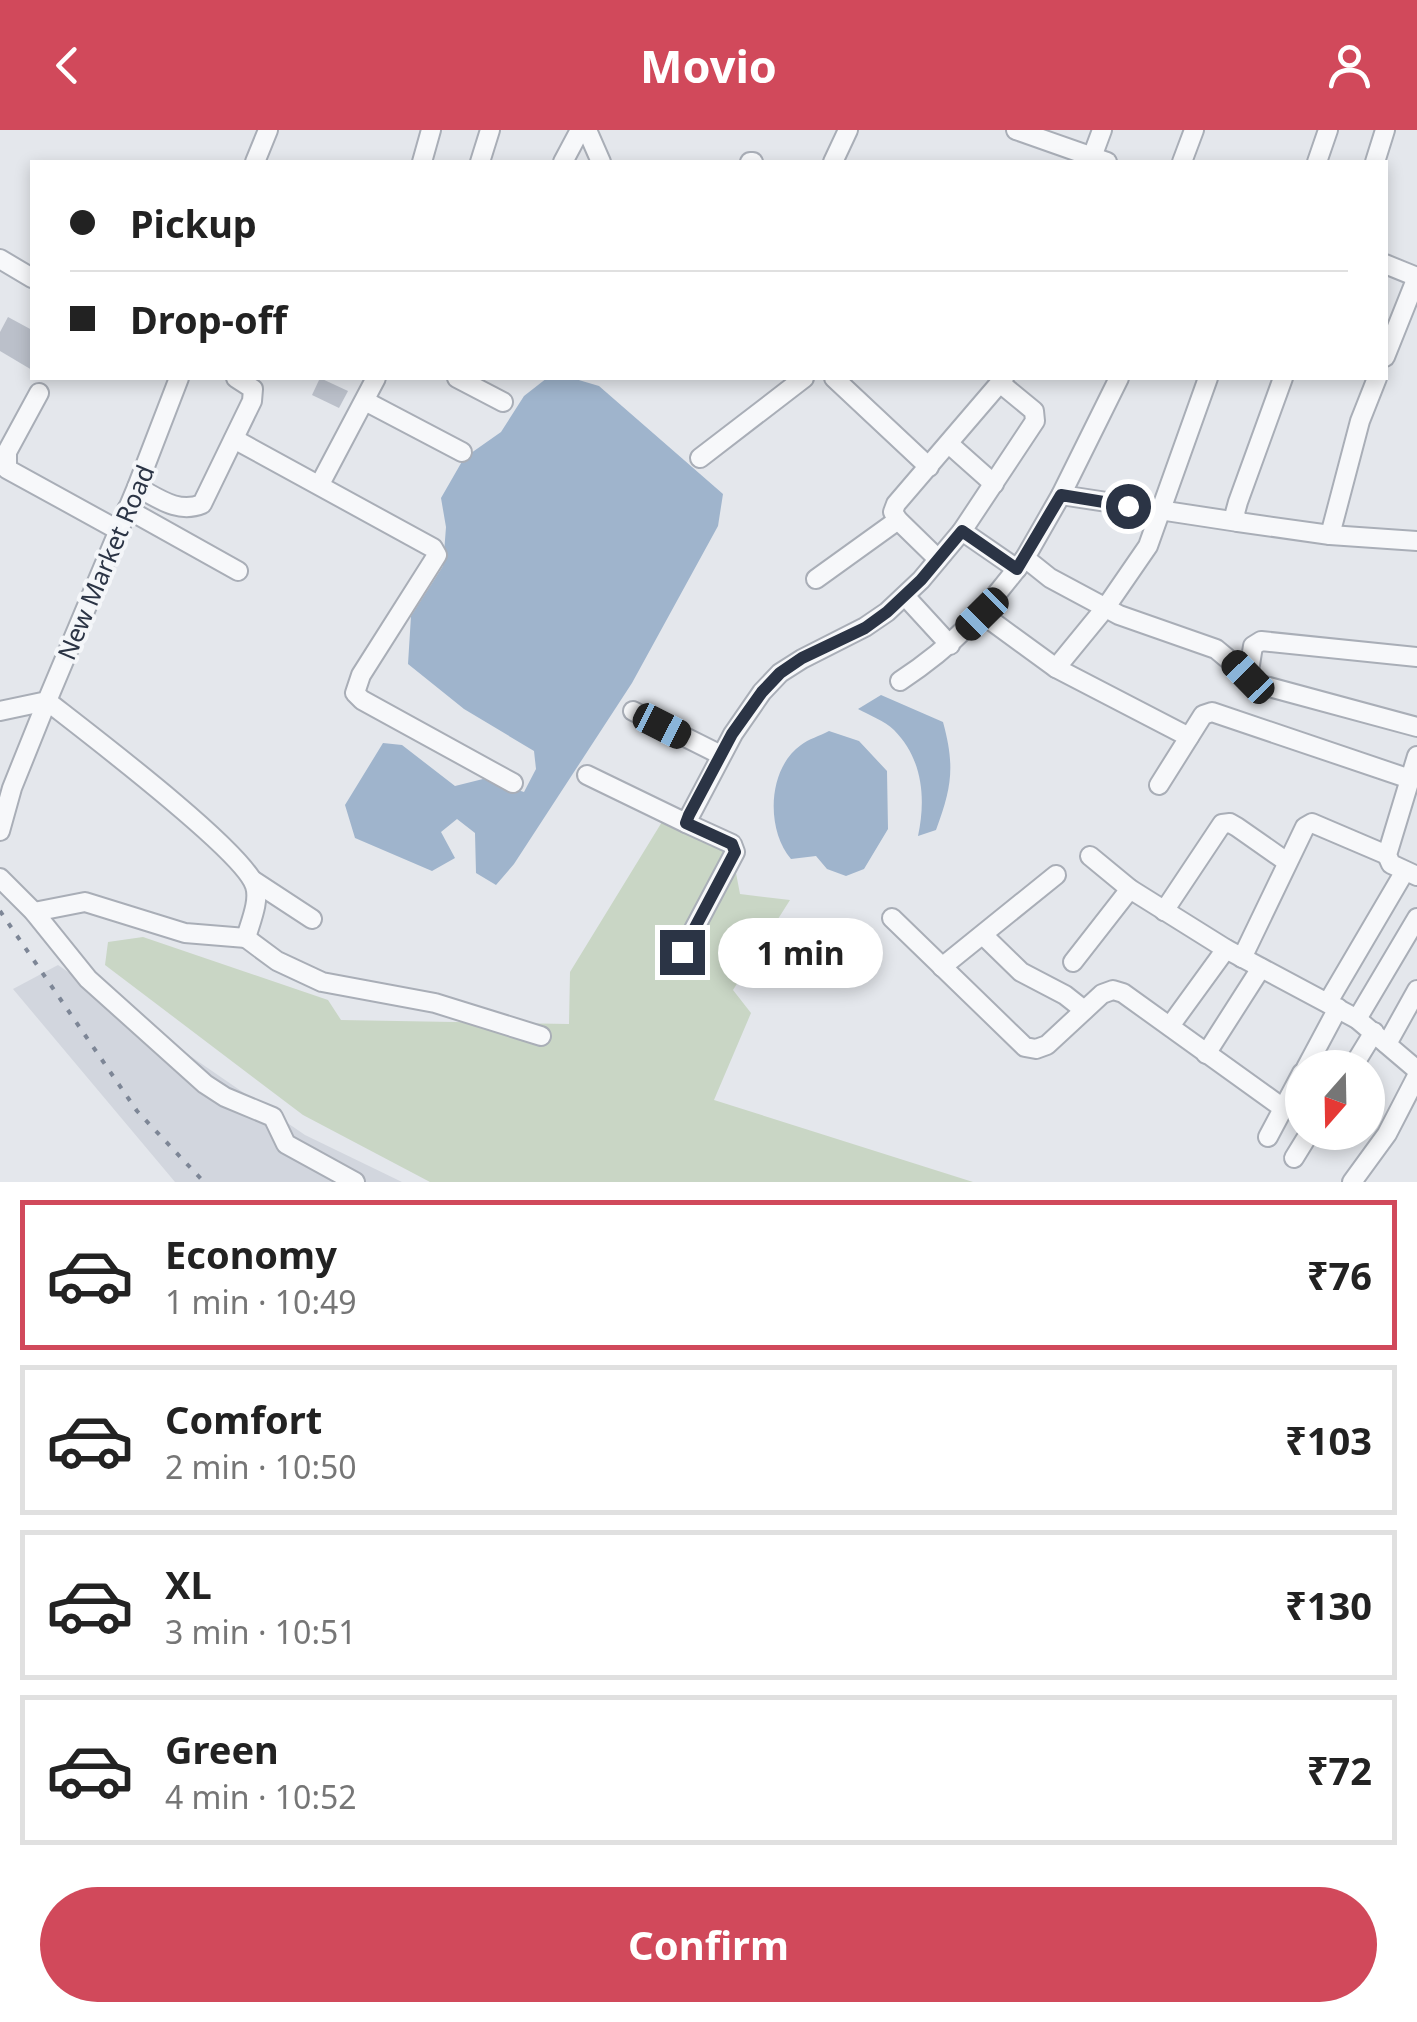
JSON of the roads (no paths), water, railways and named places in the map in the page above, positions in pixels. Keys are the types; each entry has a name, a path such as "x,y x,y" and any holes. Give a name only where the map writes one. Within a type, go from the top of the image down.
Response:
{"street":[{"path":"423,160 431,130"},
{"path":"481,160 490,130"},
{"path":"564,160 583,130 600,160"},
{"path":"834,160 848,130"},
{"path":"1016,130 1100,160 1102,131"},
{"path":"1183,160 1194,130"},
{"path":"1318,160 1328,130"},
{"path":"1376,160 1385,130"},
{"path":"255,160 261,132"},
{"path":"0,258 30,277"},
{"path":"1388,265 1417,277 1388,350"},
{"name":"New Market Road","path":"0,831 12,788 177,380"},
{"path":"137,487 175,507 191,509 202,504 252,401 253,389 239,380"},
{"path":"320,484 375,380"},
{"path":"462,380 503,402"},
{"path":"700,458 801,380"},
{"path":"836,380 928,467"},
{"path":"686,823 746,712 780,673 865,628 905,596 938,559 962,531 1035,421 1034,412 1002,380 896,504 898,520 938,559"},
{"path":"900,680 950,645 982,614 1021,563 1061,495 1118,380"},
{"path":"1056,668 1142,558 1207,380"},
{"path":"1238,522 1238,502 1282,380"},
{"path":"1330,535 1360,421 1376,380"},
{"path":"39,394 7,452 7,469 118,530"},
{"path":"365,401 462,452"},
{"path":"234,439 320,484 437,554 361,675 356,693 362,700 514,783"},
{"path":"949,444 994,484"},
{"path":"1061,495 1330,535 1417,541"},
{"path":"128,508 238,570"},
{"path":"816,579 898,520"},
{"path":"962,531 1137,623 1216,649 1248,677 1272,690 1417,726"},
{"path":"905,596 950,645"},
{"path":"982,614 1056,668 1189,737"},
{"path":"1248,677 1254,646 1261,640 1417,657"},
{"path":"0,711 47,701 221,844 254,882 312,919"},
{"path":"634,712 721,755"},
{"path":"1159,784 1203,715 1212,712 1410,779"},
{"path":"1386,855 1417,756"},
{"path":"586,775 732,844 735,852 682,952"},
{"path":"1170,1026 1234,953 1305,827 1312,823 1386,855 1391,864 1411,874 1333,1005 1313,1050"},
{"path":"1164,910 1222,824 1237,827 1287,862"},
{"path":"1090,856 1130,890 1234,953 1357,1019 1417,1073 1387,1134 1352,1182"},
{"path":"942,967 1056,875"},
{"path":"0,878 34,912 88,980 205,1084 225,1097 272,1116 286,1144 354,1182"},
{"path":"246,938 256,895 254,882"},
{"path":"1074,962 1130,890"},
{"path":"34,912 85,902 185,933 246,938 277,961 322,982 434,1002 541,1036"},
{"path":"892,918 1024,1047 1036,1049 1047,1044 1102,994 1112,990 1123,994 1284,1108 1268,1138"},
{"path":"1357,1019 1417,918"},
{"path":"984,935 1021,972 1066,995 1084,1010"},
{"path":"1206,1054 1261,968"},
{"path":"1369,1050 1417,990"},
{"path":"1294,1158 1299,1150"}],"water":[{"path":"544,380 579,380 599,386 723,494 718,526 632,683 514,864 496,885 476,873 475,833 457,819 441,832 455,858 432,871 355,838 345,805 383,743 402,745 455,786 483,779 524,792 536,769 534,751 464,709 408,664 411,616 443,566 446,527 441,498 464,458 501,432 524,396"},
{"path":"881,695 943,722 950,776 946,801 936,830 918,836 922,794 911,754 894,730 858,709"},
{"path":"829,731 859,741 887,771 888,829 864,869 846,876 827,869 816,856 791,859 774,817 776,784 790,756 804,743"}],"railway":[{"path":"0,911 137,1111 204,1182"}]}
